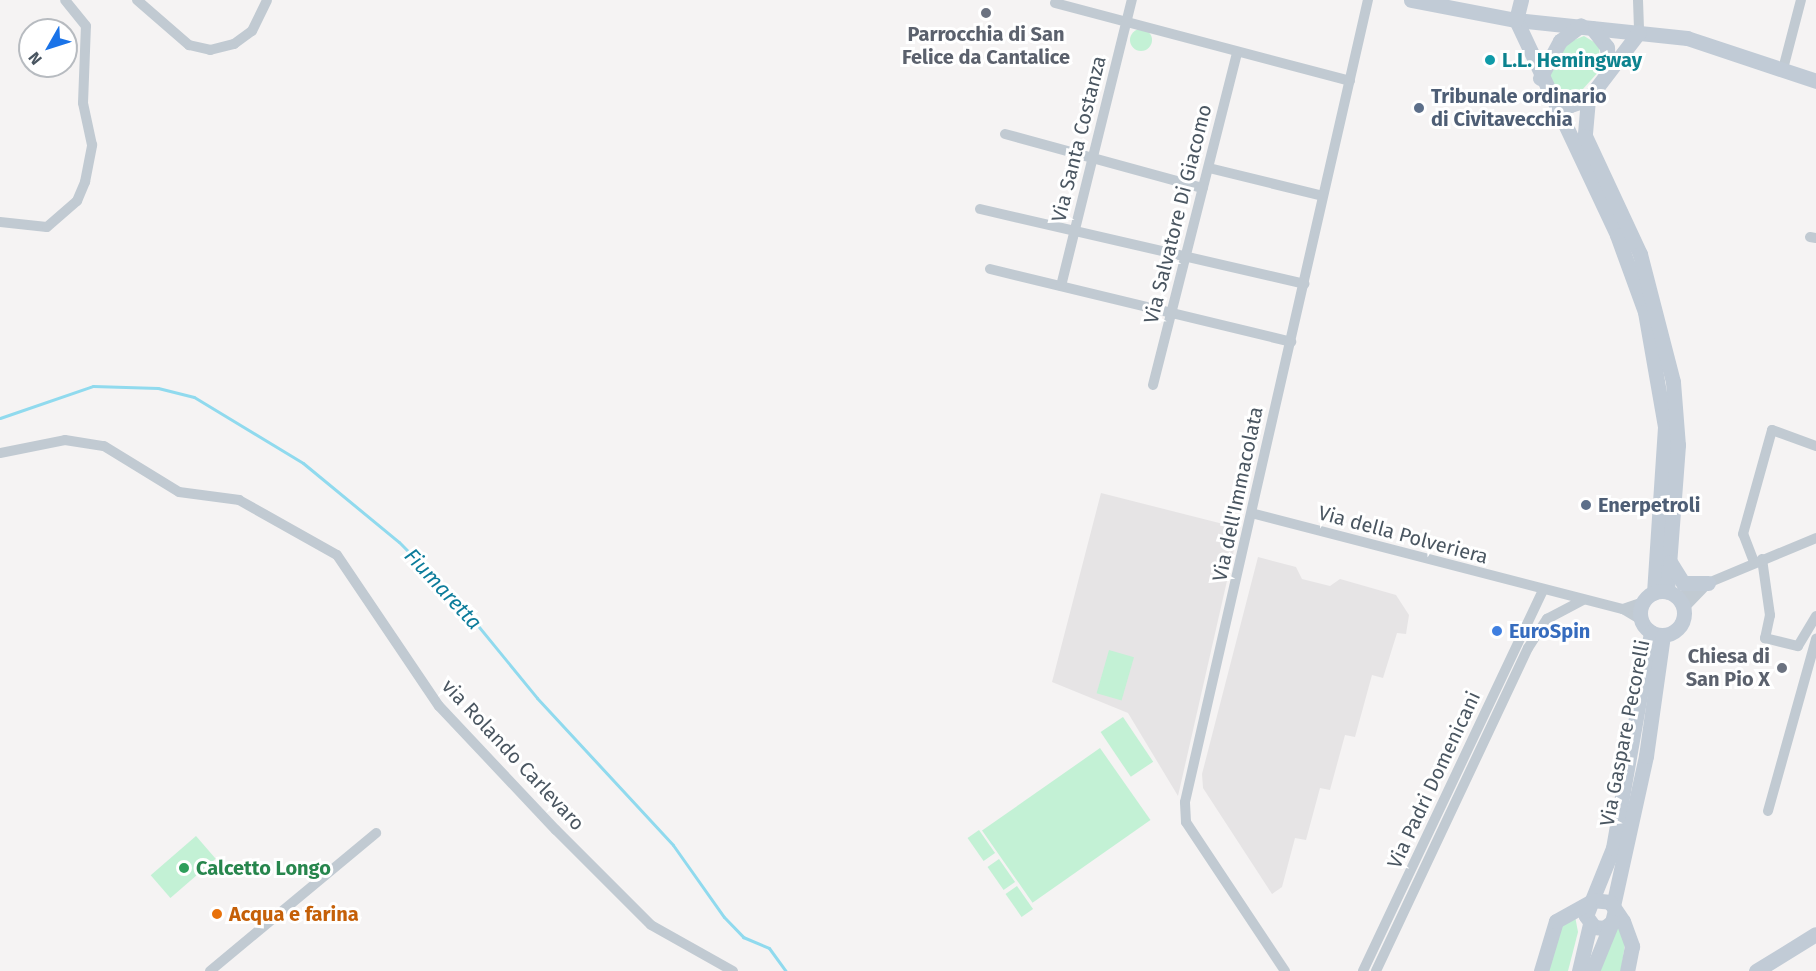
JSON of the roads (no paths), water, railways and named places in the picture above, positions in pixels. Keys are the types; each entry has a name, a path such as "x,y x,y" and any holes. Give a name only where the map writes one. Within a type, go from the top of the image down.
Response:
{"street":[{"path":"0,222 47,227 77,201 85,182 92,145 83,103 86,26 65,0"},
{"path":"137,0 189,45 210,50 234,44 252,31 267,0"},
{"name":"Via Santa Costanza","path":"1060,286 1132,0"},
{"name":"Via dell'Immacolata","path":"1285,971 1186,822 1185,802 1255,514 1323,196 1368,0"},
{"path":"1411,0 1516,20 1687,38 1816,81"},
{"path":"1521,0 1516,20 1539,78 1549,96 1570,105 1588,99 1608,67 1639,32 1638,0"},
{"path":"1783,69 1801,0"},
{"path":"1055,3 1350,81"},
{"path":"1586,27 1607,47 1608,67"},
{"path":"1539,78 1560,41 1586,27"},
{"name":"Via Salvatore Di Giacomo","path":"1153,385 1237,52"},
{"name":"Via Gaspare Pecorelli","path":"1549,96 1631,269 1657,362 1665,471 1665,598 1680,626 1652,629"},
{"name":"Via Gaspare Pecorelli","path":"1588,99 1585,136 1641,254 1673,382 1678,445 1665,598 1652,629 1613,848 1590,902"},
{"path":"1005,134 1093,155 1203,188"},
{"path":"1209,168 1323,196"},
{"path":"980,209 1304,284"},
{"path":"990,269 1291,342"},
{"path":"1816,446 1772,430 1743,534 1758,560 1770,615 1765,638 1798,646 1816,616"},
{"name":"via Rolando Carlevaro","path":"0,453 65,440 104,446 178,492 239,500 337,555 438,706 651,925 733,971"},
{"name":"Via della Polveriera","path":"1255,514 1623,609 1652,629"},
{"path":"1623,609 1665,598 1693,594 1708,583 1758,560 1816,538"},
{"path":"1668,556 1683,583 1708,583"},
{"path":"1548,591 1555,613"},
{"name":"Via Padri Domenicani","path":"1363,971 1537,604 1548,591"},
{"name":"Via Padri Domenicani","path":"1376,971 1528,648 1555,613 1583,600"},
{"path":"1537,604 1555,613"},
{"name":"Via Gaspare Pecorelli","path":"1592,971 1613,913 1646,756 1652,629"},
{"path":"1768,811 1816,639"},
{"path":"210,971 376,833"},
{"path":"1541,971 1556,921 1590,902 1606,899 1632,946 1627,971"},
{"path":"1580,971 1590,924 1590,902"},
{"path":"1590,924 1604,928 1613,913"},
{"path":"1756,971 1816,934"}],"waterway":[{"name":"Fiumaretta","path":"0,418 93,386 158,388 194,397 303,463 399,542 461,605 537,698 673,845 724,917 743,937 769,948 786,971"}],"place":[{"name":"Parrocchia di San Felice da Cantalice","path":"986,13"},
{"name":"L.L. Hemingway","path":"1490,60"},
{"name":"Tribunale ordinario di Civitavecchia","path":"1419,108"},
{"name":"Enerpetroli","path":"1586,505"},
{"name":"EuroSpin","path":"1497,631"},
{"name":"Chiesa di San Pio X","path":"1782,668"},
{"name":"Calcetto Longo","path":"184,868"},
{"name":"Acqua e farina","path":"217,914"}]}
